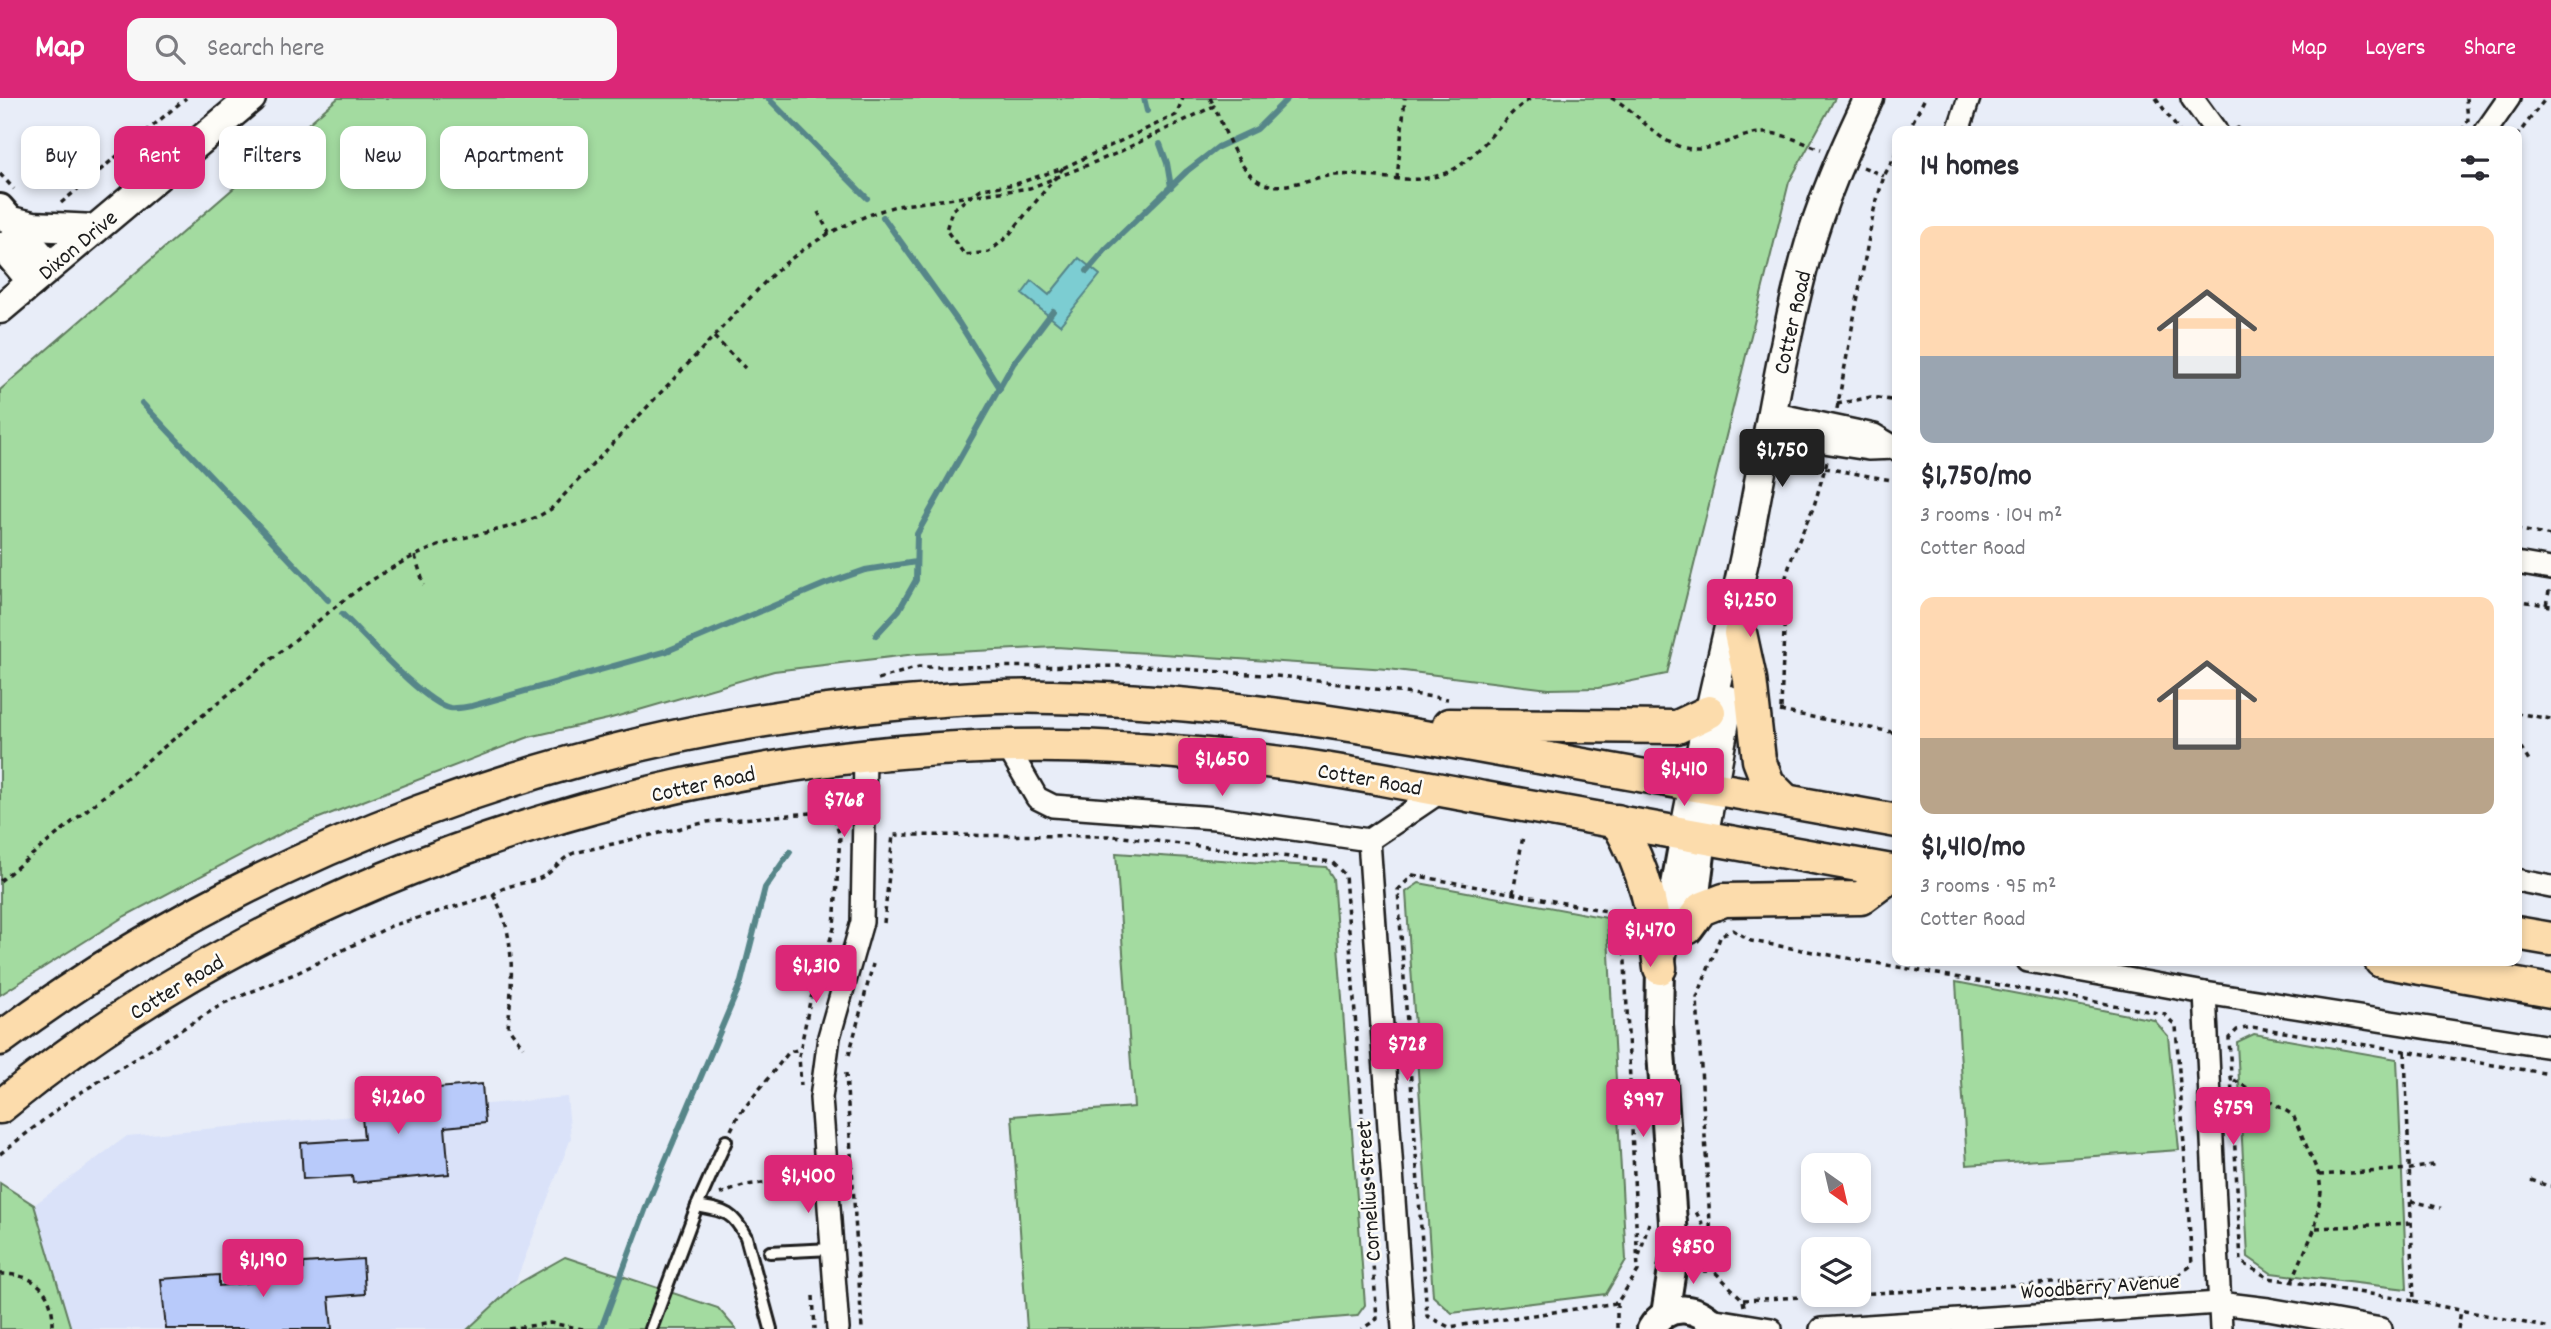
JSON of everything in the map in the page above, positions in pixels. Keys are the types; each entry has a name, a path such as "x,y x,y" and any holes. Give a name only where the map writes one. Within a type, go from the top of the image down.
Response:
{"main road":[{"name":"Dixon Drive","path":"0,309 251,98"},
{"name":"Cotter Road","path":"1703,786 1709,712 1745,555 1769,423 1805,259 1840,157 1868,98"},
{"path":"11,225 95,229"},
{"name":"Cotter Road","path":"0,1107 81,1046 147,1002 238,949 417,866 507,833 680,786 791,766 865,757 1007,746 1135,749 1334,770 1694,836 1703,786 1740,633 1745,555"},
{"path":"1740,633 1750,679 1759,761 1768,783 1786,801"},
{"path":"1047,696 1094,681 1182,686 1304,699 1448,725 1677,727 1709,712"},
{"path":"0,1038 123,957 274,874 343,841 474,792 630,747 764,719 935,701 1047,696 1184,703 1321,719 1892,820"},
{"path":"1617,821 1636,853 1646,881 1660,968"},
{"path":"1694,836 1892,872"},
{"path":"1687,928 1701,909 1724,900 1861,898 1892,876"},
{"path":"2522,934 2551,939"},
{"path":"2409,966 2551,991"}],"street":[{"path":"1960,126 1969,98"},
{"path":"2192,98 2212,126"},
{"path":"2489,126 2509,98"},
{"path":"11,225 41,274"},
{"path":"1769,423 1874,435 1892,443"},
{"path":"2522,564 2551,569"},
{"path":"1007,746 1037,798 1053,806 1215,818 1369,840 1443,790"},
{"path":"838,1329 821,1098 829,1037 862,922 865,757"},
{"path":"1659,1024 1697,886 1694,836"},
{"path":"1653,1323 1675,1251 1659,1024 1660,968 1694,836"},
{"name":"Cornelius Street","path":"1369,840 1403,1329"},
{"path":"2522,881 2551,887"},
{"path":"2056,966 2205,993 2551,1047"},
{"path":"2205,993 2221,1329"},
{"path":"1675,1251 1709,1320"},
{"name":"Woodberry Avenue","path":"1821,1329 2220,1303 2381,1329"},
{"path":"1653,1323 1676,1309 1709,1320 1771,1329"}],"lane":[{"path":"651,1329 697,1206 726,1141"},
{"path":"697,1206 726,1211 738,1223 746,1237 771,1329"},
{"path":"770,1252 832,1249"}],"path":[{"path":"11,225 186,98"},
{"path":"1063,168 1008,236 989,252 965,255 946,230 952,210 981,189 1016,184 1063,168 1176,115 1184,98"},
{"path":"1210,98 1237,154 1253,177 1270,186 1336,175 1431,178 1455,169 1532,98"},
{"path":"1397,179 1405,98"},
{"path":"1611,98 1656,134 1680,147 1707,149 1762,133 1787,137 1884,176"},
{"path":"1911,126 1925,98"},
{"path":"2156,98 2176,126"},
{"path":"2465,126 2469,120 2466,98"},
{"path":"2522,129 2546,98"},
{"path":"0,881 334,608 381,573 443,544 526,523 551,509 777,270 829,233 875,212 896,206 1017,191 1054,180 1214,106"},
{"path":"818,212 829,233"},
{"path":"714,337 745,368"},
{"path":"1838,404 1871,397 1892,400"},
{"path":"1825,468 1892,480"},
{"path":"2522,531 2551,536"},
{"path":"415,556 424,585"},
{"path":"2522,601 2548,606 2551,581"},
{"path":"1780,711 1892,732"},
{"path":"2522,714 2551,719"},
{"path":"2522,749 2530,763"},
{"path":"0,1154 72,1098 224,1003 290,976 391,926 493,895 506,886 549,873 564,858 574,853 707,822 823,812"},
{"path":"884,924 893,835 1114,836 1332,862 1345,875 1377,1319 1362,1329"},
{"path":"1513,893 1523,836"},
{"path":"1617,1303 1449,1328 1427,1316 1398,890 1413,875 1623,914 1638,1270 1617,1303 1617,1329"},
{"path":"493,895 505,925 513,977 508,1027 523,1047"},
{"path":"1801,1297 1744,1300 1714,1271 1698,998 1721,935 1733,930 1751,942 2164,1014 2176,1026 2192,1265 2177,1276 1871,1293"},
{"path":"862,1329 846,1065 874,961"},
{"path":"2551,1074 2252,1027 2237,1030 2229,1038 2241,1262 2269,1278 2414,1301 2551,1328"},
{"path":"726,1141 738,1116 789,1052 801,1049"},
{"path":"2405,1052 2414,1301"},
{"path":"2232,1079 2293,1115 2319,1175 2321,1192 2315,1228 2292,1281"},
{"path":"2319,1175 2411,1169 2438,1164"},
{"path":"697,1206 729,1190 746,1185 826,1176"},
{"path":"2531,1180 2551,1186"},
{"path":"2411,1201 2441,1208"},
{"path":"2315,1228 2412,1223"},
{"path":"0,1274 19,1274 41,1286 51,1304 52,1329"},
{"path":"2458,1329 2461,1310"},
{"path":"509,1329 550,1323 581,1328"}],"shaded area":[{"path":"567,1097 571,1138 514,1286 468,1329 71,1329 34,1205 127,1136"}],"green space":[{"path":"338,98 1835,98 1789,182 1667,674 1598,688 1549,689 1388,669 1056,647 916,654 774,671 608,719 529,737 288,830 125,916 0,995 0,390 233,189 326,189 326,126 306,126"},
{"path":"1116,853 1326,867 1333,878 1365,1305 1357,1316 1202,1329 1027,1329 1012,1116 1134,1107"},
{"path":"1419,883 1607,918 1626,1260 1606,1294 1452,1313 1433,1296 1406,892"},
{"path":"1956,982 2154,1020 2168,1036 2179,1150 1967,1165"},
{"path":"2254,1034 2397,1059 2407,1289 2271,1273 2248,1257 2237,1042"},
{"path":"0,1183 34,1205 71,1329 0,1329"},
{"path":"565,1257 718,1308 736,1329 468,1329 514,1286"}],"water":[{"path":"1079,258 1100,275 1060,325 1022,294 1032,281 1049,295"}],"building":[{"path":"482,1084 485,1123 445,1127 449,1174 353,1183 352,1176 303,1179 301,1143 364,1139 360,1095"},
{"path":"363,1259 365,1294 329,1297 332,1329 166,1329 161,1279 219,1275 219,1286 255,1282 254,1274 304,1269 304,1263"}],"waterway":[{"path":"768,98 867,198"},
{"path":"1144,98 1147,111"},
{"path":"1087,271 1106,249 1187,171 1218,147 1257,129 1288,98"},
{"path":"1160,144 1171,187"},
{"path":"883,217 959,323 1000,388"},
{"path":"876,635 899,610 916,580 917,534 1013,364 1053,311"},
{"path":"142,403 328,600"},
{"path":"342,614 425,694 450,708 458,708 667,651 825,584 865,570 916,562"},
{"path":"601,1329 650,1197 741,982 765,888 790,852"}]}
